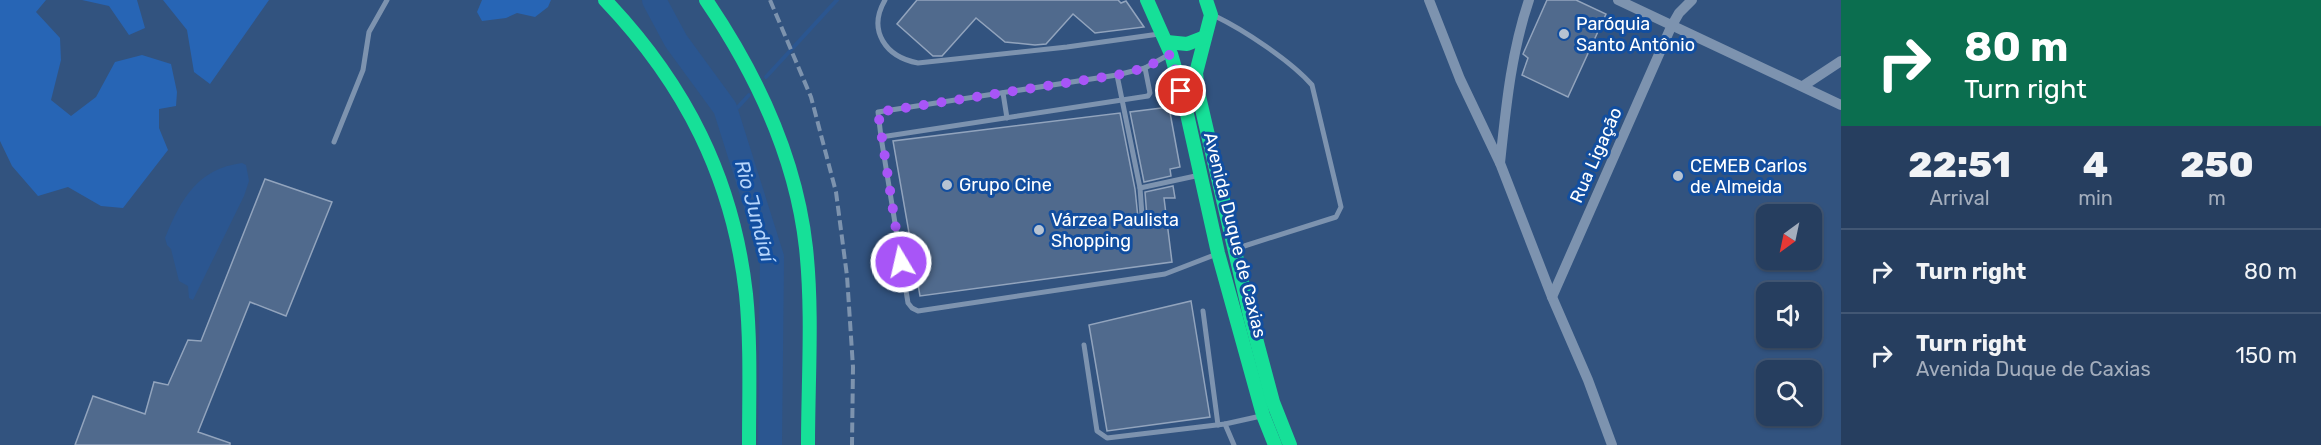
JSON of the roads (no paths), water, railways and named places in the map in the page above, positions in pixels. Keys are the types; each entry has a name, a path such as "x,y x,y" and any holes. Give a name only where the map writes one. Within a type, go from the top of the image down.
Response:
{"main road":[{"path":"605,0 629,22 667,74 702,138 727,201 746,292 749,340 749,445"},
{"path":"706,0 724,24 756,82 779,133 795,190 805,245 809,300 808,445"},
{"name":"Avenida Duque de Caxias","path":"1147,0 1167,43 1201,175 1218,253 1263,415 1275,445"},
{"path":"1206,0 1211,15"},
{"name":"Avenida Duque de Caxias","path":"1211,15 1196,73 1198,92 1234,250 1274,402 1290,445"},
{"path":"1167,43 1180,46 1193,45 1205,37"}],"street":[{"path":"1211,15 1215,0"},
{"path":"1429,0 1460,79 1500,163 1612,445"},
{"path":"1500,163 1509,80 1519,29 1529,0"},
{"path":"1618,0 1671,27 1841,105"},
{"name":"Rua Ligação","path":"1552,297 1671,27 1679,13 1692,0"},
{"path":"1803,87 1841,62"}],"lane":[{"path":"334,142 363,70 369,32 387,0"},
{"path":"885,0 879,10 879,32 890,52 904,60 918,63 1067,47 1167,43"},
{"path":"1211,15 1242,31 1303,74 1312,85 1341,207 1336,217 1234,250"},
{"path":"1167,43 1145,68 1117,75 878,112 908,303 912,309 918,310 1165,274 1218,253"},
{"path":"882,137 1149,95 1145,68"},
{"path":"1117,75 1140,188 1142,215"},
{"path":"1003,93 1007,118"},
{"path":"1140,188 1201,175"},
{"path":"1203,311 1222,424 1233,445"},
{"path":"1084,345 1097,431 1107,438 1222,424 1263,415"}],"waterway":[{"name":"Rio Jundiaí","path":"654,0 676,41 725,108 772,257 770,445"},
{"path":"766,77 837,0"},
{"path":"728,118 749,95"}],"railway":[{"path":"770,0 811,97 836,192 847,276 853,367 852,445"}],"place":[{"name":"Paróquia Santo Antônio","path":"1564,34"},
{"name":"CEMEB Carlos de Almeida","path":"1678,176"},
{"name":"Grupo Cine","path":"947,185"},
{"name":"Várzea Paulista Shopping","path":"1039,230"}]}
